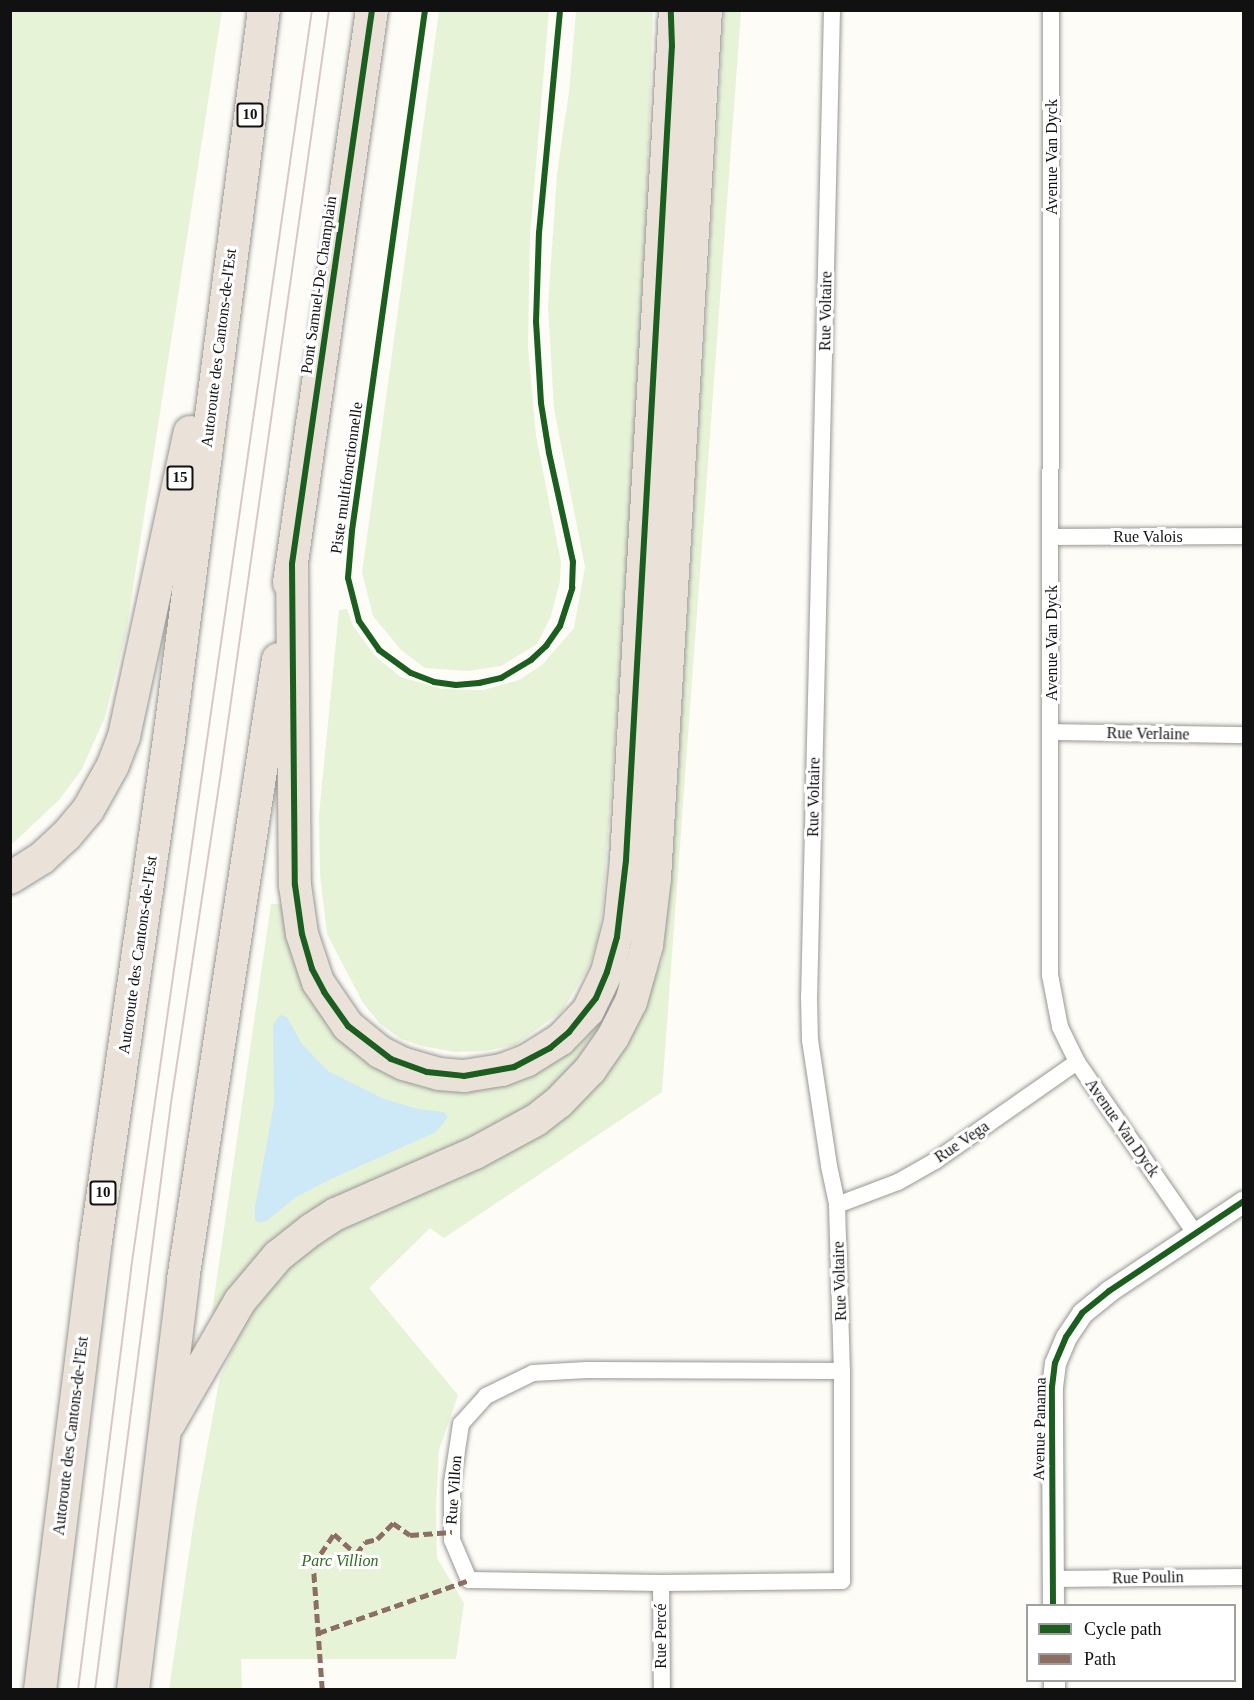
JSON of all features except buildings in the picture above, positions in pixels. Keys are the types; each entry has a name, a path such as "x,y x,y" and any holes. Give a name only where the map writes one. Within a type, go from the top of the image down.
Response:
{"highway":[{"name":"10","path":"235,220 264,10"},
{"name":"Pont Samuel-De Champlain","path":"292,564 372,10"},
{"path":"292,564 295,885 302,934 318,981 348,1026 375,1049 404,1064 439,1074 464,1076 502,1071 526,1061 560,1040 588,1011 608,972 620,921 626,860 673,10"},
{"path":"163,1435 236,1307 254,1282 278,1256 336,1214 475,1153 536,1120 559,1102 590,1070 613,1037 631,1002 647,945 655,878 706,10"},
{"name":"15","path":"10,878 42,858 77,824 105,780 124,736 235,220"},
{"name":"Autoroute des Cantons-de-l'Est","path":"40,1689 88,1302 169,740 235,220"},
{"path":"133,1689 188,1245 292,564"}],"street":[{"name":"Rue Voltaire","path":"832,10 809,998 810,1041 837,1205 842,1371 842,1581"},
{"name":"Avenue Van Dyck","path":"1052,10 1050,975 1060,1027 1077,1062 1195,1233"},
{"name":"Rue Valois","path":"1052,537 1244,536"},
{"name":"Rue Verlaine","path":"1052,732 1244,735"},
{"name":"Rue Vega","path":"837,1205 898,1182 935,1161 1077,1062"},
{"name":"Avenue Panama","path":"1053,1604 1054,1363 1066,1337 1082,1313 1109,1291 1244,1201"},
{"name":"Rue Villon","path":"842,1371 587,1370 533,1373 486,1396 461,1424 452,1483 452,1540 469,1580 661,1583 842,1581"},
{"name":"Rue Poulin","path":"1053,1579 1244,1577"},
{"name":"Rue Percé","path":"661,1583 662,1689"}],"green space":[{"path":"11,10 222,11 126,633 105,717 82,769 59,800 11,845"},
{"path":"439,11 549,11 530,236 528,347 536,436 561,562 560,581 551,616 537,644 501,666 468,671 425,668 401,650 373,616 362,573"},
{"path":"576,11 653,11 646,221 624,622 603,902 598,937 588,968 562,1011 515,1045 485,1051 455,1052 422,1046 401,1039 380,1024 363,1003 327,934 320,875 319,815 339,610 347,609 353,626 376,657 401,677 442,689 483,690 519,680 542,665 574,628 585,567 554,409 548,306 557,173 569,92"},
{"name":"Parc Villion","path":"724,11 741,11 662,1092 444,1238 430,1228 369,1288 458,1395 439,1450 436,1509 437,1558 464,1603 456,1659 241,1659 242,1689 169,1690 195,1513 220,1377 250,1313 287,1269 336,1228 560,1117 609,1071 662,961 672,870"},
{"path":"271,904 286,904 370,1059 531,1075 556,1061 581,1042 598,1022 608,1028 589,1055 527,1111 402,1171 220,1313 212,1312"}],"water":[{"path":"280,1015 287,1017 302,1044 328,1071 384,1099 418,1109 444,1112 448,1117 436,1132 331,1179 296,1197 268,1220 258,1223 255,1219 255,1207 274,1104 273,1025"}],"tram line":[{"path":"78,1690 131,1269 312,10"},
{"path":"95,1690 171,1103 221,772 329,10"}],"marked path":[{"path":"322,1690 313,1565 334,1534 356,1554 365,1542 377,1539 393,1523 410,1535 452,1532"},
{"path":"318,1633 469,1580"}],"cycle path":[{"path":"372,10 292,564 295,885 302,934 312,969 324,992 348,1026 391,1059 427,1072 464,1076 514,1067 550,1048 569,1032 596,998 607,972 617,937 626,860 672,46 671,10"},
{"name":"Piste multifonctionnelle","path":"425,10 352,531 348,578 359,621 379,650 411,673 434,682 456,685 501,678 531,660 546,646 560,626 572,588 573,562 549,453 541,403 536,322 539,233 560,10"},
{"path":"1053,1604 1052,1387 1055,1363 1066,1337 1082,1313 1109,1291 1244,1201"}]}
